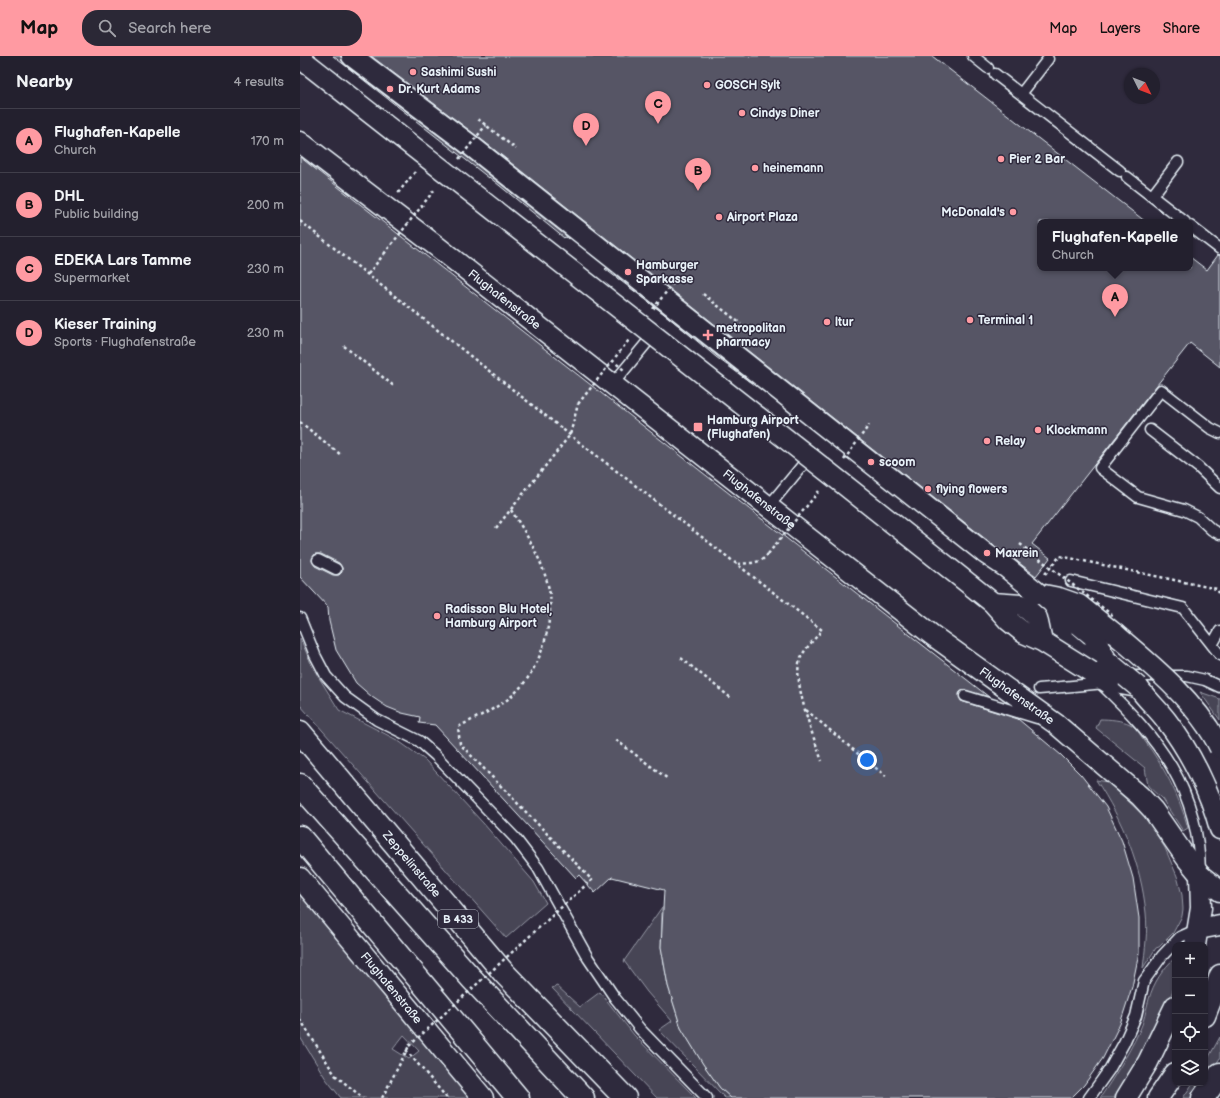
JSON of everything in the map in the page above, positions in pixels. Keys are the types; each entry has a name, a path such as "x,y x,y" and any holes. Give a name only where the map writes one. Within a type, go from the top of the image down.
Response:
{"highway":[{"name":"Zeppelinstraße","path":"300,732 504,973 625,1098"},
{"name":"B 433","path":"300,785 472,979 583,1098"},
{"path":"300,837 518,1098"},
{"path":"1203,1098 1220,1074"}],"street":[{"path":"352,56 470,145 986,554 1007,568 1039,594 1064,639 1079,652 1107,662 1138,687 1165,720 1188,754 1208,794 1220,829"},
{"path":"300,58 993,603 1002,630 1016,641 1042,641 1101,680 1138,687"},
{"name":"Flughafenstraße","path":"300,142 618,377 768,507 932,635 1056,724 1140,796 1153,810 1200,875 1220,891"},
{"path":"1039,594 1059,598 1079,605 1147,662 1175,688 1195,711 1220,748"},
{"path":"993,603 1021,605 1028,610 1037,618 1042,641"},
{"path":"1196,937 1201,908 1200,875"},
{"name":"Flughafenstraße","path":"300,878 483,1098"},
{"path":"1196,937 1220,925"},
{"path":"1206,1014 1220,975"},
{"path":"1126,1098 1148,1062 1172,1012"},
{"path":"1158,1098 1172,1077"}],"lane":[{"path":"973,56 1181,219"},
{"path":"1021,94 1048,59"},
{"path":"1152,196 1178,162"},
{"path":"1193,228 1220,250"},
{"path":"618,377 649,340"},
{"path":"1220,433 1210,428 1161,390 1100,468 1138,497 1184,510 1198,517 1212,530 1220,534"},
{"path":"1150,430 1198,467 1220,488"},
{"path":"768,507 806,461"},
{"path":"318,560 336,569"},
{"path":"1071,581 1183,608 1220,655"},
{"path":"300,618 315,655 326,676 345,697 377,720 419,741 430,750 514,838 538,868 588,958 616,998 640,1029 707,1098"},
{"path":"1212,645 1220,631"},
{"path":"1039,689 1101,680 1187,676 1205,680 1220,687"},
{"path":"1101,680 1143,726 1173,767 1188,801 1194,820 1200,855 1200,875"},
{"path":"966,696 1056,724"},
{"path":"1089,1098 1109,1070 1124,1044 1136,1016 1144,981 1162,956 1180,937 1196,937"}],"path":[{"path":"478,119 516,148"},
{"path":"386,207 416,170"},
{"path":"368,274 432,192"},
{"path":"300,221 570,435 822,630 800,658 798,665 800,688 809,726 822,761"},
{"path":"703,294 741,324"},
{"path":"496,528 570,435 578,404 626,343"},
{"path":"344,346 395,387"},
{"path":"612,360 618,377"},
{"path":"300,422 341,455"},
{"path":"738,564 760,561 765,558 817,493"},
{"path":"382,1098 409,1046 592,880 460,744 458,727 494,708 514,693 526,681 542,650 550,618 551,596 543,571 533,548 511,510"},
{"path":"1020,544 1116,618"},
{"path":"1045,574 1060,556 1217,589 1220,596"},
{"path":"681,658 731,698"},
{"path":"805,709 886,776"},
{"path":"616,740 668,779"},
{"path":"300,1019 335,1075 363,1098"},
{"path":"406,1050 447,1098"}],"shaded area":[{"path":"300,638 313,668 339,710 397,740 425,760 483,823 534,882 546,903 506,938 300,705"},
{"path":"1200,692 1220,699 1220,720"},
{"path":"1100,719 1123,722 1132,725 1136,729 1158,760 1170,782 1180,804 1188,828 1183,831 1162,799 1148,786 1145,768 1096,728"},
{"path":"1096,780 1108,782 1146,818 1165,848 1177,876 1182,895 1182,916 1173,933 1159,947 1156,948 1143,968 1147,920 1140,877 1122,827 1106,795"},
{"path":"300,892 474,1098 341,1098 326,1079 300,1037","holes":["404,1035 419,1051 409,1059 393,1049"]},
{"path":"662,907 661,947 668,986 681,1028 720,1088 731,1098 725,1098 659,1030 672,1021 647,992 624,961"},
{"path":"1172,961 1172,992 1166,1007 1118,1098 1100,1098 1121,1066 1139,1032 1144,1020 1151,993 1166,967"},
{"path":"557,986 580,1007 600,992 634,1035 696,1098 657,1098 552,988"},
{"path":"1220,1037 1220,1058 1208,1076 1208,1059"},
{"path":"1191,1086 1202,1086 1193,1098 1183,1098"}],"building":[{"path":"333,56 341,56 345,65 463,154 570,239 564,238 489,177"},
{"path":"371,56 932,56 1142,219 1037,219 1037,271 1193,271 1193,259 1207,270 1218,255 1220,255 1220,367 1190,343 1032,544 1050,558 1036,576 993,545 477,136"},
{"path":"300,157 989,697 964,690 959,694 961,701 1018,719 1061,755 1081,775 1106,807 1122,841 1133,878 1139,918 1139,953 1132,987 1120,1024 1103,1058 1084,1085 1071,1098 731,1098 720,1088 681,1028 668,986 661,947 664,890 612,877 595,893 579,875 576,878 435,725 419,723 420,717 402,713 387,707 372,697 356,683 336,650 329,621 328,607 300,577","holes":["315,554 321,554 339,563 342,568 342,572 339,575 333,575 315,566 312,560"]},
{"path":"606,268 653,305 605,269"},
{"path":"676,324 750,382 716,357"}],"place":[{"name":"Sashimi Sushi","path":"413,72"},
{"name":"GOSCH Sylt","path":"707,85"},
{"name":"Dr. Kurt Adams","path":"390,89"},
{"name":"Cindys Diner","path":"742,113"},
{"name":"EDEKA Lars Tamme","path":"658,124"},
{"name":"Kieser Training","path":"586,146"},
{"name":"Pier 2 Bar","path":"1001,159"},
{"name":"heinemann","path":"755,168"},
{"name":"DHL","path":"698,191"},
{"name":"McDonald's","path":"1013,212"},
{"name":"Airport Plaza","path":"719,217"},
{"name":"Hamburger Sparkasse","path":"628,272"},
{"name":"Flughafen-Kapelle","path":"1115,317"},
{"name":"Terminal 1","path":"970,320"},
{"name":"ltur","path":"827,322"},
{"name":"metropolitan pharmacy","path":"708,335"},
{"name":"Hamburg Airport (Flughafen)","path":"698,427"},
{"name":"Klockmann","path":"1038,430"},
{"name":"Relay","path":"987,441"},
{"name":"scoom","path":"871,462"},
{"name":"flying flowers","path":"928,489"},
{"name":"Maxrein","path":"987,553"},
{"name":"Radisson Blu Hotel, Hamburg Airport","path":"437,616"}]}
